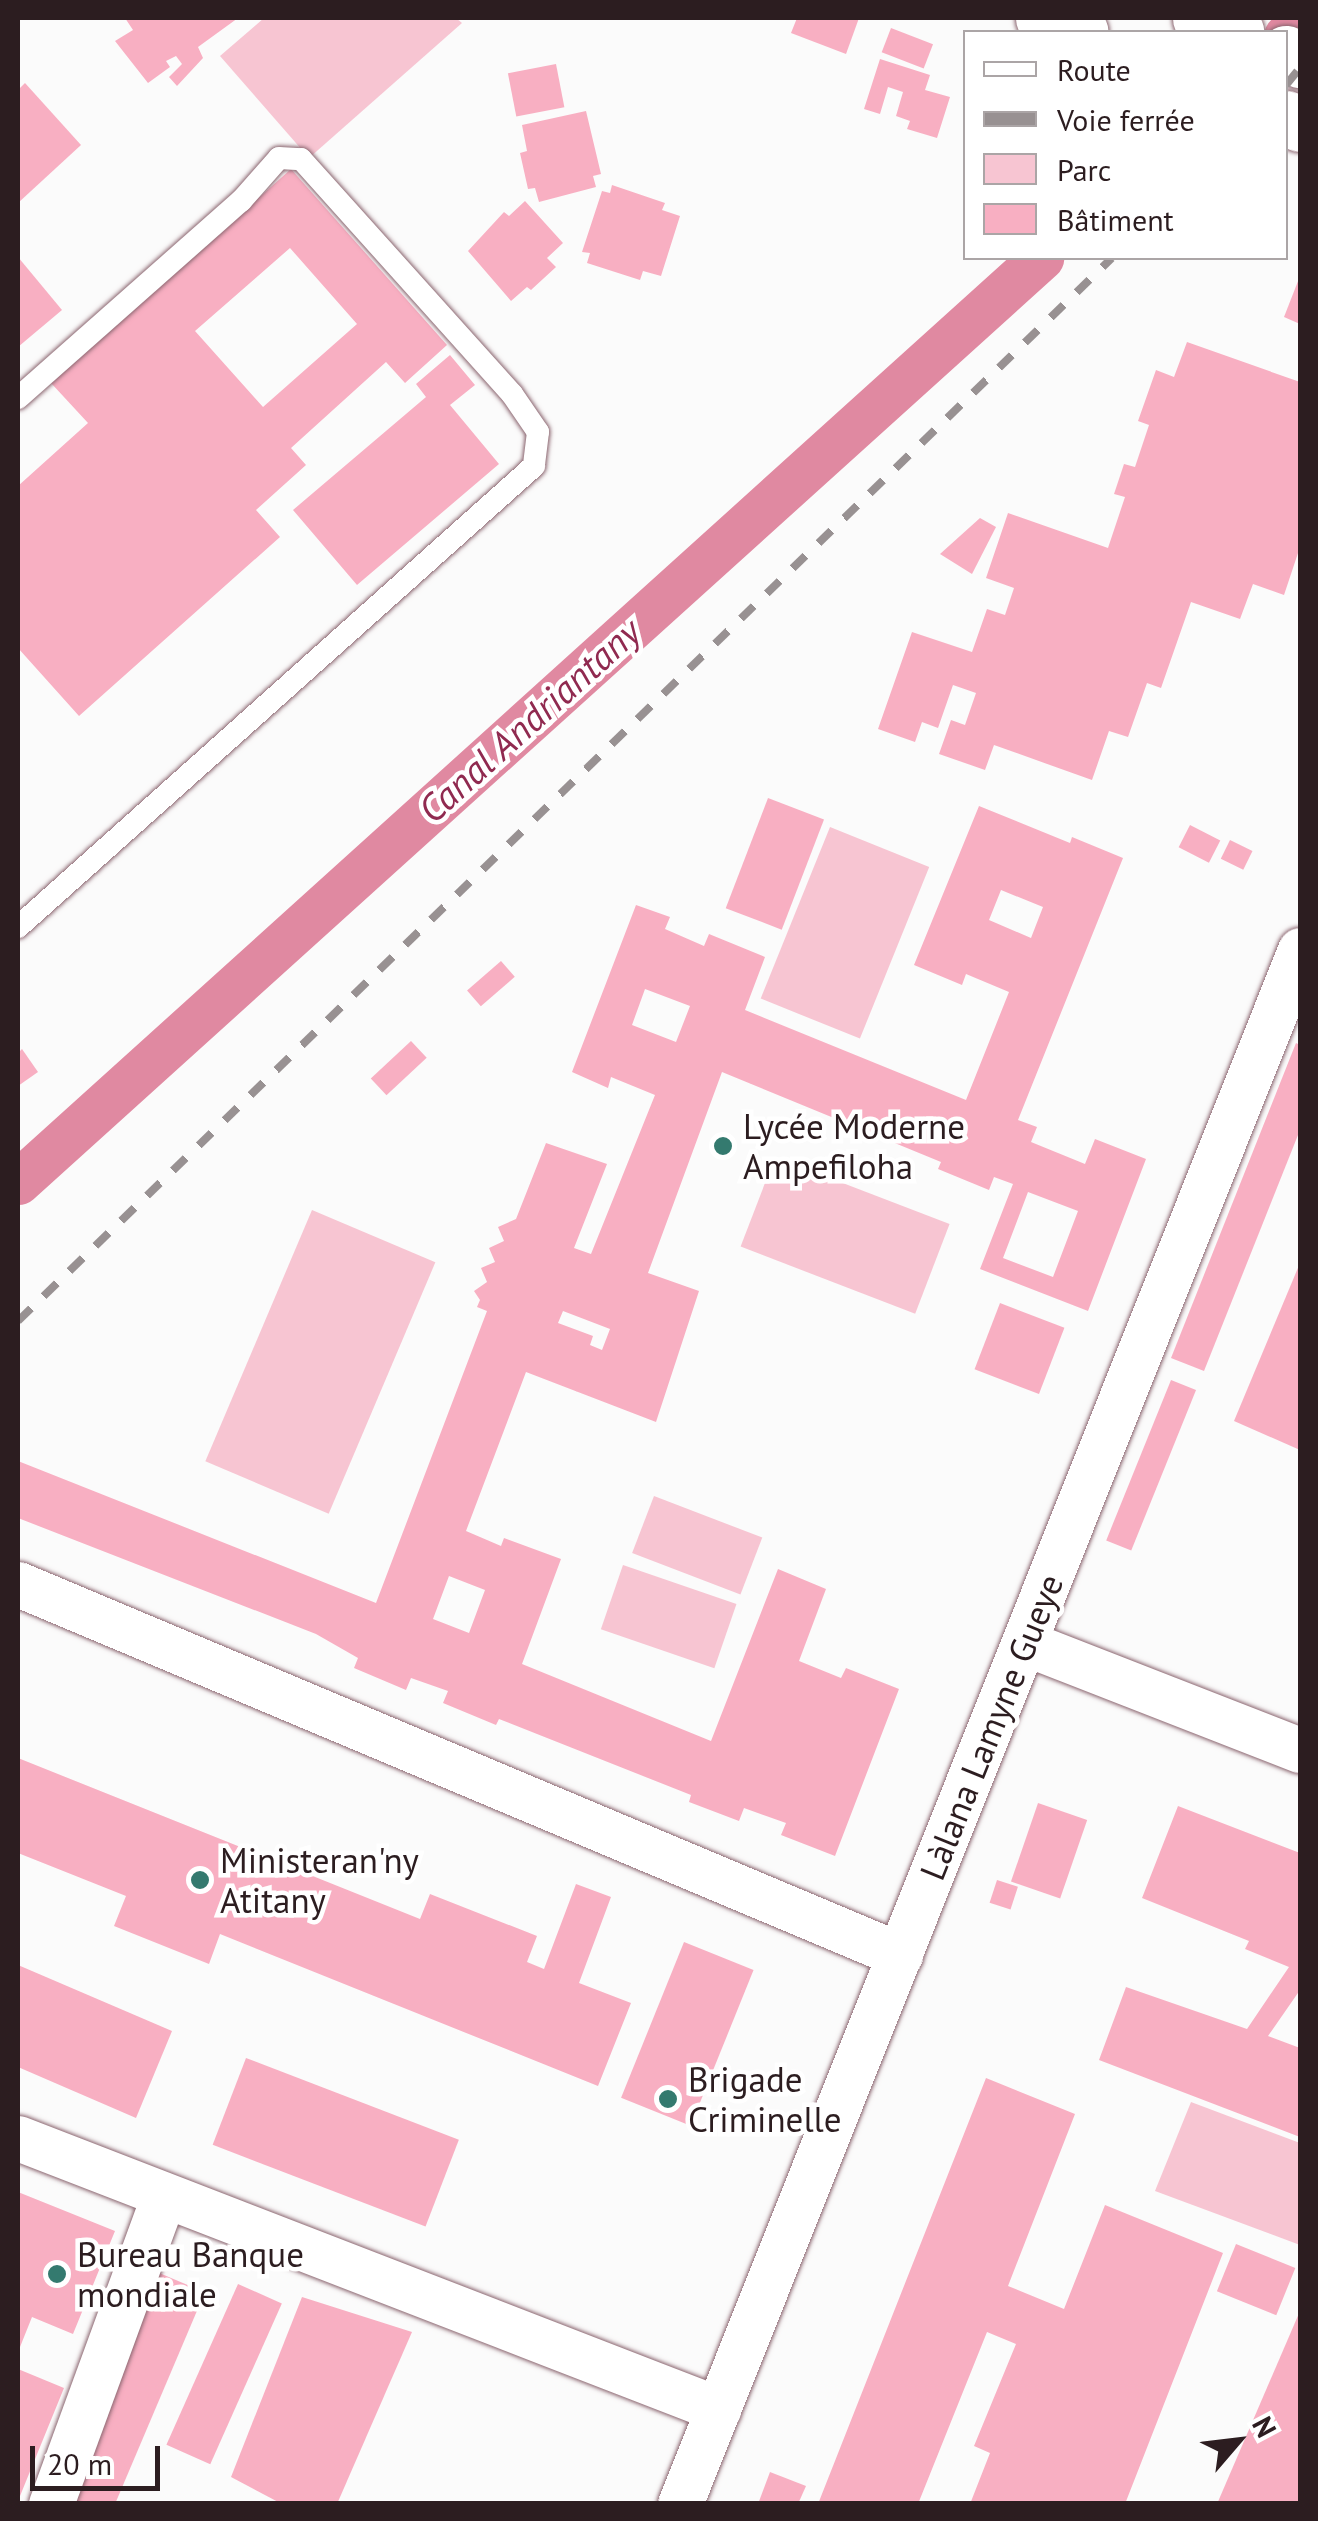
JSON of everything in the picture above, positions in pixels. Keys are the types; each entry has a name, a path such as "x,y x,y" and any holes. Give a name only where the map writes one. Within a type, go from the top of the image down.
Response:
{"main road":[{"path":"1042,18 1074,30"},
{"path":"1200,18 1231,30"}],"street":[{"name":"Làlana Lamyne Gueye","path":"680,2504 1300,950"},
{"path":"18,1584 900,1954"},
{"path":"1025,1643 1300,1750"},
{"path":"18,2138 718,2409"},
{"path":"51,2504 164,2195"}],"lane":[{"path":"18,398 241,201 279,158 301,159 512,394 538,432 534,466 18,928"}],"green space":[{"path":"264,18 456,18 462,23 309,158 220,56"},
{"path":"830,827 929,867 860,1039 761,999"},
{"path":"775,1157 950,1224 915,1314 741,1247"},
{"path":"312,1210 435,1262 329,1514 205,1461"},
{"path":"654,1496 762,1538 740,1595 632,1553"},
{"path":"623,1565 736,1604 714,1668 601,1629"},
{"path":"1191,2102 1300,2143 1300,2245 1155,2191"}],"building":[{"path":"125,18 238,18 198,47 203,58 177,86 169,77 182,64 176,56 166,61 170,67 148,83 115,41 133,30"},
{"path":"797,18 859,18 846,54 791,33"},
{"path":"891,28 933,44 924,68 882,52"},
{"path":"880,59 930,75 925,90 950,97 937,138 907,129 910,121 896,116 903,92 888,87 880,114 864,109"},
{"path":"556,64 564,107 516,117 508,73"},
{"path":"25,83 81,145 18,203 18,90"},
{"path":"586,111 601,174 593,176 596,187 539,202 535,188 528,189 520,153 527,151 522,125"},
{"path":"291,169 447,345 405,383 386,362 291,448 306,465 256,510 280,537 79,716 18,648 18,486 88,423 51,383","holes":["290,248 357,324 263,407 195,331"]},
{"path":"612,185 665,203 662,210 680,216 661,276 643,271 640,280 587,263 590,253 582,252 602,191 610,193"},
{"path":"525,201 563,243 547,258 556,267 531,290 527,287 511,301 468,251 504,212 509,216"},
{"path":"18,257 62,310 18,347"},
{"path":"1300,276 1300,324 1284,317"},
{"path":"1187,342 1300,382 1300,547 1284,595 1253,584 1240,619 1191,602 1161,688 1147,683 1128,737 1109,731 1092,780 994,745 985,770 939,754 951,720 965,725 976,693 953,685 938,728 922,722 915,742 878,729 912,632 972,652 987,609 1005,615 1014,588 986,578 1008,513 1108,548 1125,497 1114,494 1124,464 1135,467 1149,425 1138,421 1156,370 1174,377"},
{"path":"450,355 475,385 450,405 499,464 357,585 293,510 426,397 416,384"},
{"path":"980,518 996,527 972,574 940,554"},
{"path":"768,798 824,820 782,930 726,908"},
{"path":"979,806 1070,843 1072,837 1123,858 1018,1120 1037,1127 1031,1142 1085,1164 1095,1139 1146,1159 1088,1311 980,1269 1013,1184 994,1177 989,1190 938,1169 941,1162 722,1072 648,1273 699,1291 656,1422 526,1372 466,1531 501,1546 504,1538 561,1559 522,1664 711,1741 778,1569 826,1589 799,1661 841,1678 846,1668 899,1689 835,1856 781,1835 786,1823 744,1808 739,1821 689,1802 691,1795 499,1719 496,1725 443,1703 448,1691 411,1678 406,1690 354,1668 358,1658 316,1634 18,1518 18,1461 376,1603 487,1311 477,1307 480,1300 474,1291 487,1282 481,1268 495,1262 489,1248 504,1241 498,1227 516,1219 546,1143 607,1164 574,1248 591,1254 655,1095 611,1077 608,1088 572,1072 636,905 670,917 665,929 704,946 709,934 765,957 745,1010 966,1100 1009,992 966,974 962,985 914,965","holes":["1001,890 1043,907 1031,938 989,920","645,989 690,1006 676,1042 632,1025","1028,1192 1078,1211 1053,1277 1003,1258","563,1311 610,1329 602,1350 590,1345 593,1336 558,1323","449,1576 485,1590 469,1633 433,1619"]},
{"path":"1190,825 1220,840 1209,863 1179,847"},
{"path":"1230,840 1252,851 1243,870 1221,859"},
{"path":"501,961 515,977 481,1006 467,991"},
{"path":"411,1041 427,1058 386,1095 371,1079"},
{"path":"1296,1043 1300,1045 1300,1130 1204,1371 1171,1358"},
{"path":"22,1049 38,1072 18,1086 18,1053"},
{"path":"1300,1263 1300,1450 1234,1421"},
{"path":"1000,1303 1064,1328 1039,1394 975,1369"},
{"path":"1171,1380 1196,1390 1131,1551 1106,1540"},
{"name":"Ministeran'ny Atitany","path":"18,1758 420,1919 430,1894 537,1936 527,1962 544,1969 576,1884 611,1897 579,1983 631,2003 598,2086 220,1934 209,1964 114,1926 126,1896 18,1853"},
{"path":"1038,1803 1087,1820 1060,1898 1011,1881"},
{"path":"1178,1806 1300,1853 1300,1990 1268,2036 1300,2048 1300,2137 1099,2060 1126,1987 1247,2029 1289,1967 1245,1949 1249,1941 1142,1898"},
{"path":"997,1880 1018,1887 1011,1910 990,1903"},
{"path":"684,1942 754,1970 691,2126 621,2098"},
{"path":"18,1965 172,2031 136,2118 18,2067"},
{"path":"246,2058 459,2140 426,2227 213,2145"},
{"path":"986,2078 1075,2114 1008,2286 1064,2309 1105,2205 1223,2253 1125,2504 970,2504 990,2453 974,2446 1016,2344 987,2332 918,2504 818,2504"},
{"name":"Bureau Banque mondiale","path":"18,2192 115,2231 73,2334 32,2317 18,2352"},
{"path":"1236,2244 1295,2268 1276,2315 1217,2291"},
{"path":"157,2272 205,2292 115,2504 59,2504"},
{"path":"238,2284 282,2304 210,2464 166,2445"},
{"path":"302,2297 412,2332 337,2504 282,2504 231,2477"},
{"path":"1300,2311 1300,2504 1217,2504"},
{"name":"Bureau Banque mondiale","path":"18,2369 64,2388 20,2496 18,2495"},
{"path":"770,2472 806,2486 798,2504 758,2504"}],"waterway":[{"name":"Canal Andriantany","path":"1288,34 1300,23"},
{"name":"Canal Andriantany","path":"18,1182 1039,260"}],"railway":[{"path":"1288,83 1300,68"},
{"path":"18,1321 1110,260"}],"place":[{"name":"Lycée Moderne Ampefiloha","path":"723,1146"},
{"name":"Ministeran'ny Atitany","path":"200,1880"},
{"name":"Brigade Criminelle","path":"668,2099"},
{"name":"Bureau Banque mondiale","path":"57,2274"}]}
